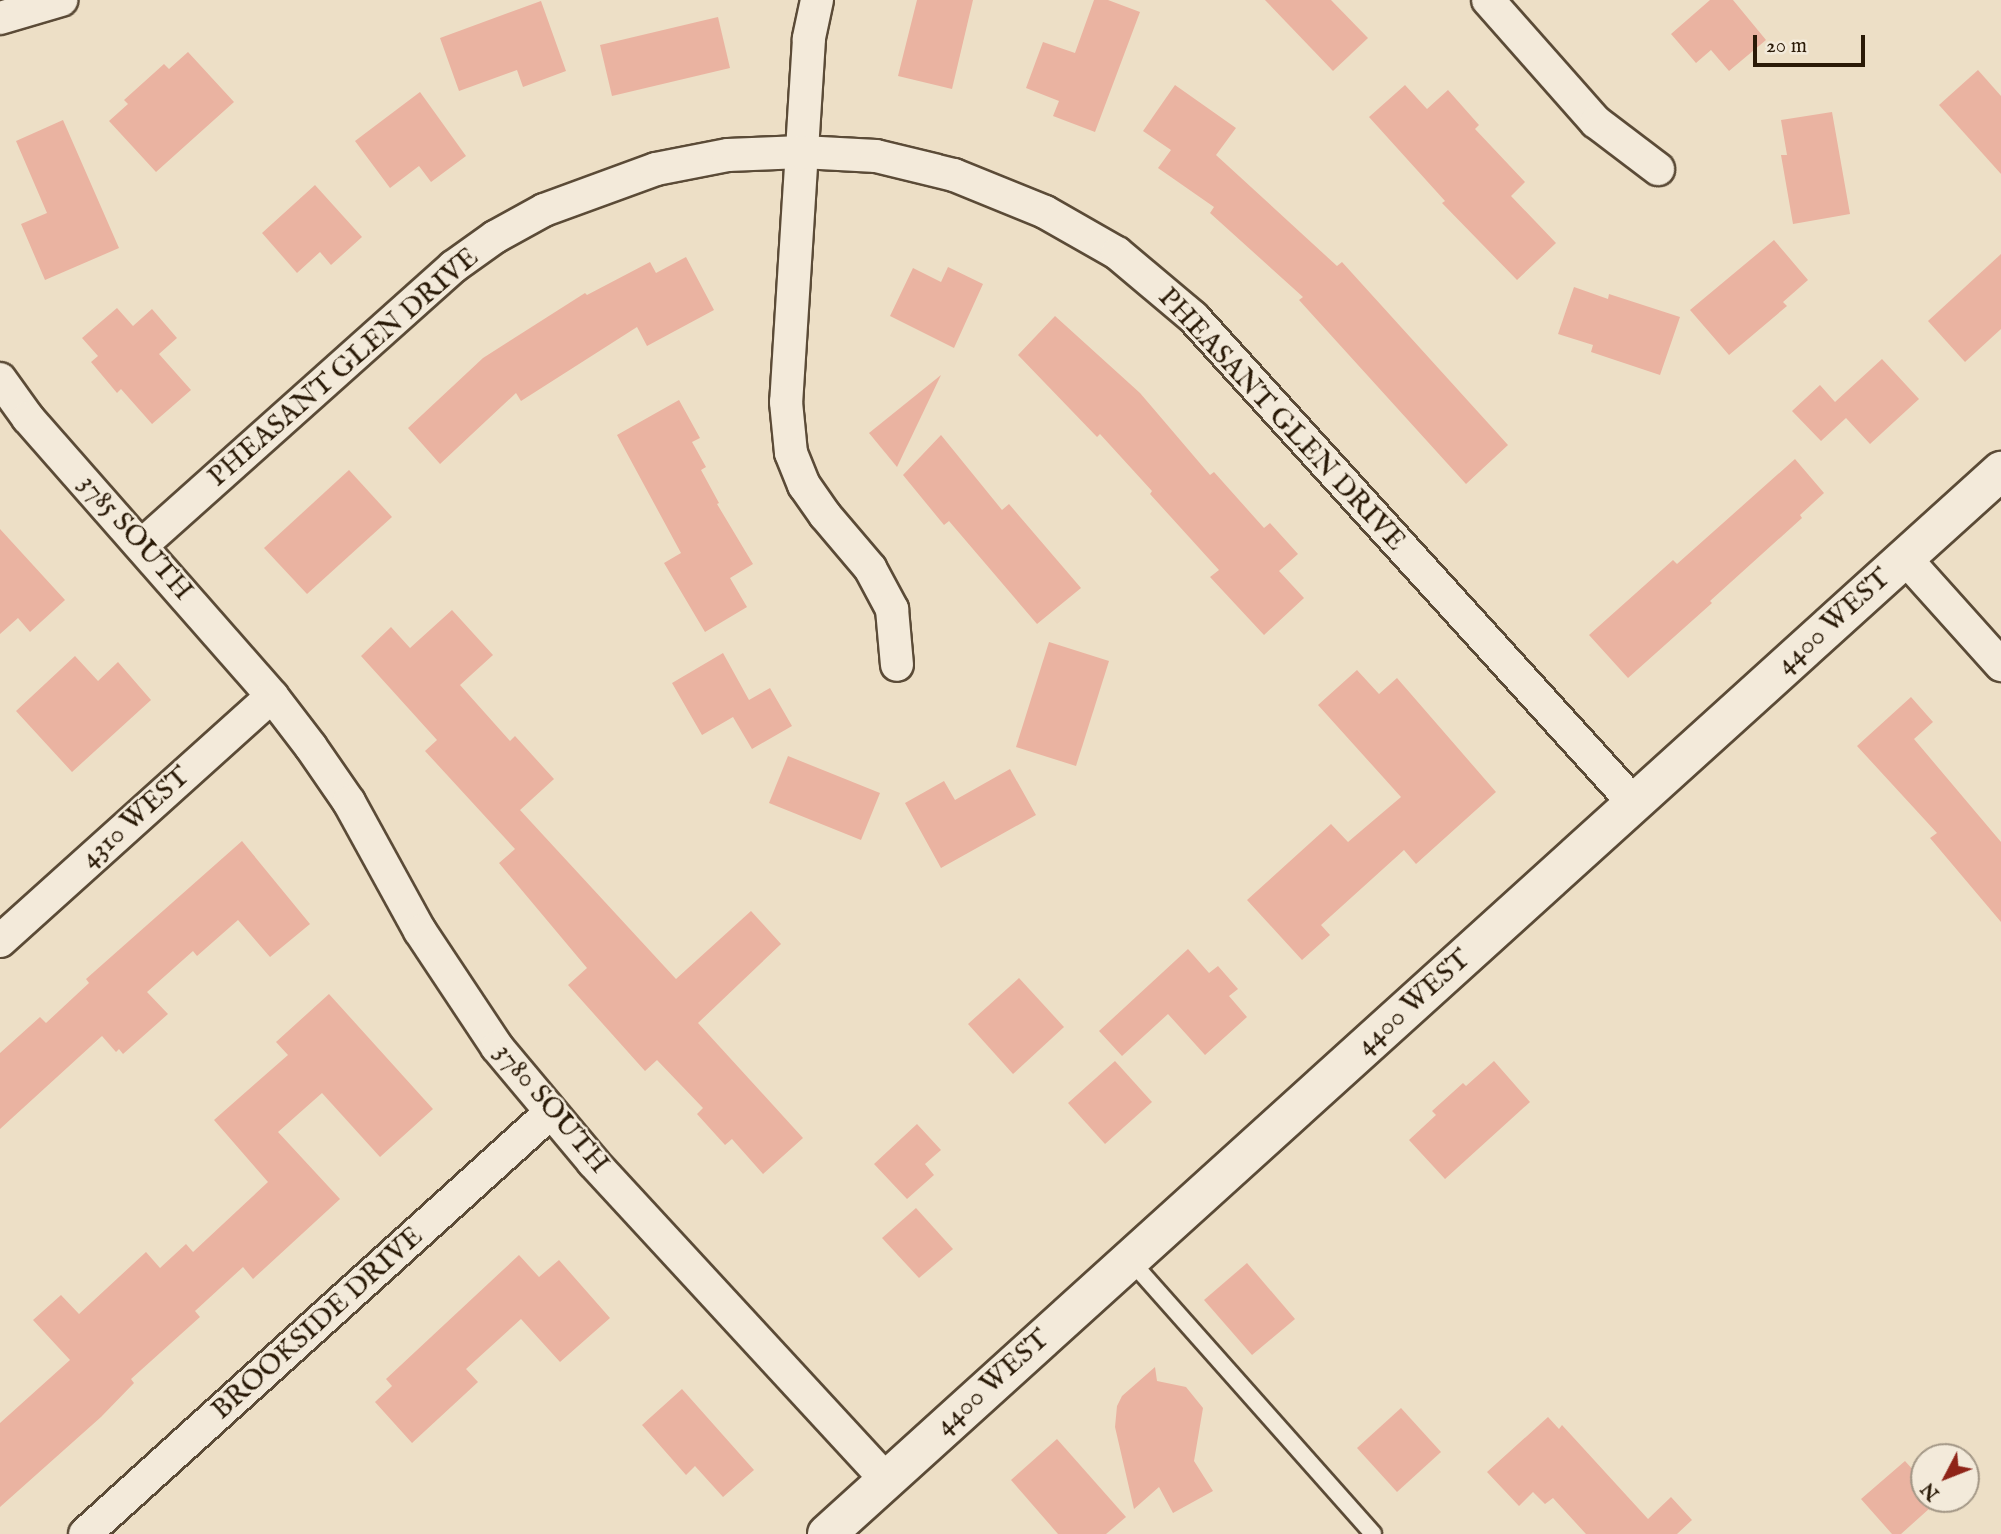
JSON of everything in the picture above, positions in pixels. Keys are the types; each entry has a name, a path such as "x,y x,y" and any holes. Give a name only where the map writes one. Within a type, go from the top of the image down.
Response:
{"street":[{"path":"0,18 61,0"},
{"path":"817,0 809,39 786,402 791,453 804,485 825,515 870,568 892,610 897,665"},
{"path":"1488,0 1596,122 1658,169"},
{"name":"PHEASANT GLEN DRIVE","path":"141,546 414,300 495,237 544,210 656,169 728,156 802,152 876,156 954,175 1045,212 1117,253 1193,317 1634,803"},
{"name":"3785 SOUTH","path":"0,379 28,418 272,696"},
{"name":"4400 WEST","path":"827,1534 2001,471"},
{"path":"1905,558 2001,665"},
{"name":"4310 WEST","path":"0,941 272,696"},
{"name":"3780 SOUTH","path":"272,696 349,802 420,932 497,1047 550,1113 886,1480"},
{"name":"BROOKSIDE DRIVE","path":"85,1534 550,1113"}],"lane":[{"path":"1130,1260 1373,1534"}],"building":[{"path":"917,0 973,0 952,89 898,76"},
{"path":"1094,0 1108,0 1140,12 1095,132 1053,116 1059,101 1026,88 1043,42 1075,53"},
{"path":"1265,0 1331,0 1368,38 1333,71"},
{"path":"1710,0 1733,0 1766,40 1729,71 1711,50 1696,63 1671,34"},
{"path":"541,1 566,71 523,87 517,70 459,91 440,38"},
{"path":"718,17 730,68 612,96 600,45"},
{"path":"188,52 234,102 156,172 109,121 128,104 124,100 164,64 169,69"},
{"path":"1978,70 2001,96 2001,174 1939,105"},
{"path":"1175,85 1236,128 1216,155 1337,266 1342,262 1508,445 1466,484 1299,300 1303,297 1210,213 1214,207 1158,168 1171,150 1143,131"},
{"path":"1405,85 1427,109 1448,90 1479,125 1475,129 1525,182 1511,196 1556,243 1517,280 1442,203 1445,201 1369,117"},
{"path":"420,92 466,156 431,182 419,166 390,188 355,141"},
{"path":"1832,112 1850,214 1793,224 1781,155 1787,155 1781,120"},
{"path":"63,120 119,248 45,280 21,224 47,213 16,141"},
{"path":"315,185 362,237 331,265 320,252 297,273 262,233"},
{"path":"1774,240 1808,280 1783,302 1787,306 1729,355 1690,310"},
{"path":"2001,254 2001,329 1965,362 1928,321"},
{"path":"686,257 714,310 647,346 637,327 521,401 516,393 440,464 408,428 483,358 585,293 587,295 650,262 656,273"},
{"path":"948,267 983,284 954,348 890,316 913,268 941,282"},
{"path":"1574,287 1608,299 1609,294 1680,317 1660,375 1591,352 1593,345 1558,334"},
{"path":"117,308 133,326 152,309 177,338 159,354 191,390 152,424 121,389 117,393 91,362 98,356 82,338"},
{"path":"1055,316 1140,393 1210,475 1214,472 1264,528 1270,523 1298,554 1279,571 1304,598 1264,635 1210,577 1219,570 1150,494 1152,491 1100,434 1097,437 1018,355"},
{"path":"1882,359 1919,399 1870,444 1846,418 1821,441 1792,411 1820,385 1835,402"},
{"path":"941,375 897,467 869,433"},
{"path":"679,400 700,438 692,442 706,467 701,470 719,503 717,504 753,564 730,578 747,607 705,632 664,563 681,553 617,435"},
{"path":"941,435 1002,510 1009,504 1081,588 1037,624 949,521 944,525 903,475"},
{"path":"1795,459 1824,493 1800,515 1802,518 1710,601 1712,603 1628,678 1589,635 1673,560 1677,564"},
{"path":"349,470 392,517 307,594 264,548"},
{"path":"0,529 65,600 30,632 18,618 0,634"},
{"path":"452,610 493,655 460,685 510,741 515,736 554,779 520,810 676,979 751,911 781,944 698,1023 803,1138 763,1174 732,1139 725,1145 697,1114 703,1108 657,1060 645,1071 568,985 587,968 499,863 515,849 425,751 437,740 361,656 391,627 410,648"},
{"path":"1049,642 1109,661 1076,766 1016,747"},
{"path":"723,653 749,700 770,688 792,726 752,749 733,717 702,735 672,683"},
{"path":"75,656 98,681 118,662 151,700 72,772 16,711"},
{"path":"1357,670 1379,694 1397,678 1496,792 1416,864 1404,850 1321,925 1330,935 1302,960 1247,900 1331,824 1348,842 1401,797 1318,705"},
{"path":"1911,697 1933,722 1914,739 2001,842 2001,922 1930,838 1937,833 1857,746"},
{"path":"788,756 880,793 861,840 769,803"},
{"path":"1010,769 1036,815 941,868 905,803 944,781 955,800"},
{"path":"242,841 310,924 270,957 238,920 197,956 193,951 147,992 168,1014 123,1054 119,1049 116,1052 102,1036 0,1129 0,1053 40,1017 46,1023 89,983 86,979"},
{"path":"1188,949 1209,973 1218,966 1238,989 1229,996 1247,1017 1205,1055 1168,1014 1122,1056 1099,1031"},
{"path":"1019,978 1064,1027 1013,1074 968,1024"},
{"path":"329,994 433,1109 380,1157 322,1093 278,1132 340,1199 253,1279 243,1267 195,1311 200,1317 131,1379 134,1383 101,1417 0,1507 0,1423 70,1360 33,1320 61,1295 79,1314 146,1252 160,1268 186,1244 193,1252 268,1182 214,1120 288,1055 276,1042"},
{"path":"1115,1061 1152,1102 1105,1144 1068,1103"},
{"path":"1494,1061 1530,1102 1445,1179 1409,1140 1436,1115 1432,1111 1463,1083 1466,1086"},
{"path":"917,1124 941,1150 925,1164 934,1175 907,1199 874,1164"},
{"path":"916,1208 953,1249 919,1278 882,1238"},
{"path":"519,1255 539,1277 559,1260 610,1318 560,1362 521,1319 466,1369 478,1382 412,1443 375,1402 392,1386 386,1379"},
{"path":"1247,1263 1295,1319 1252,1355 1204,1300"},
{"path":"1155,1367 1157,1381 1186,1387 1203,1408 1194,1461 1213,1491 1173,1513 1159,1487 1134,1509 1115,1427 1117,1406 1122,1396"},
{"path":"682,1389 754,1470 723,1497 695,1466 686,1475 642,1425"},
{"path":"1401,1408 1441,1452 1397,1492 1357,1448"},
{"path":"1548,1417 1559,1429 1562,1425 1648,1519 1671,1497 1692,1520 1677,1534 1586,1534 1553,1498 1545,1504 1533,1492 1519,1506 1487,1472"},
{"path":"1057,1439 1126,1517 1106,1534 1058,1534 1011,1480"},
{"path":"1905,1461 1910,1467 1910,1513 1924,1513 1901,1534 1892,1534 1861,1499"}]}
